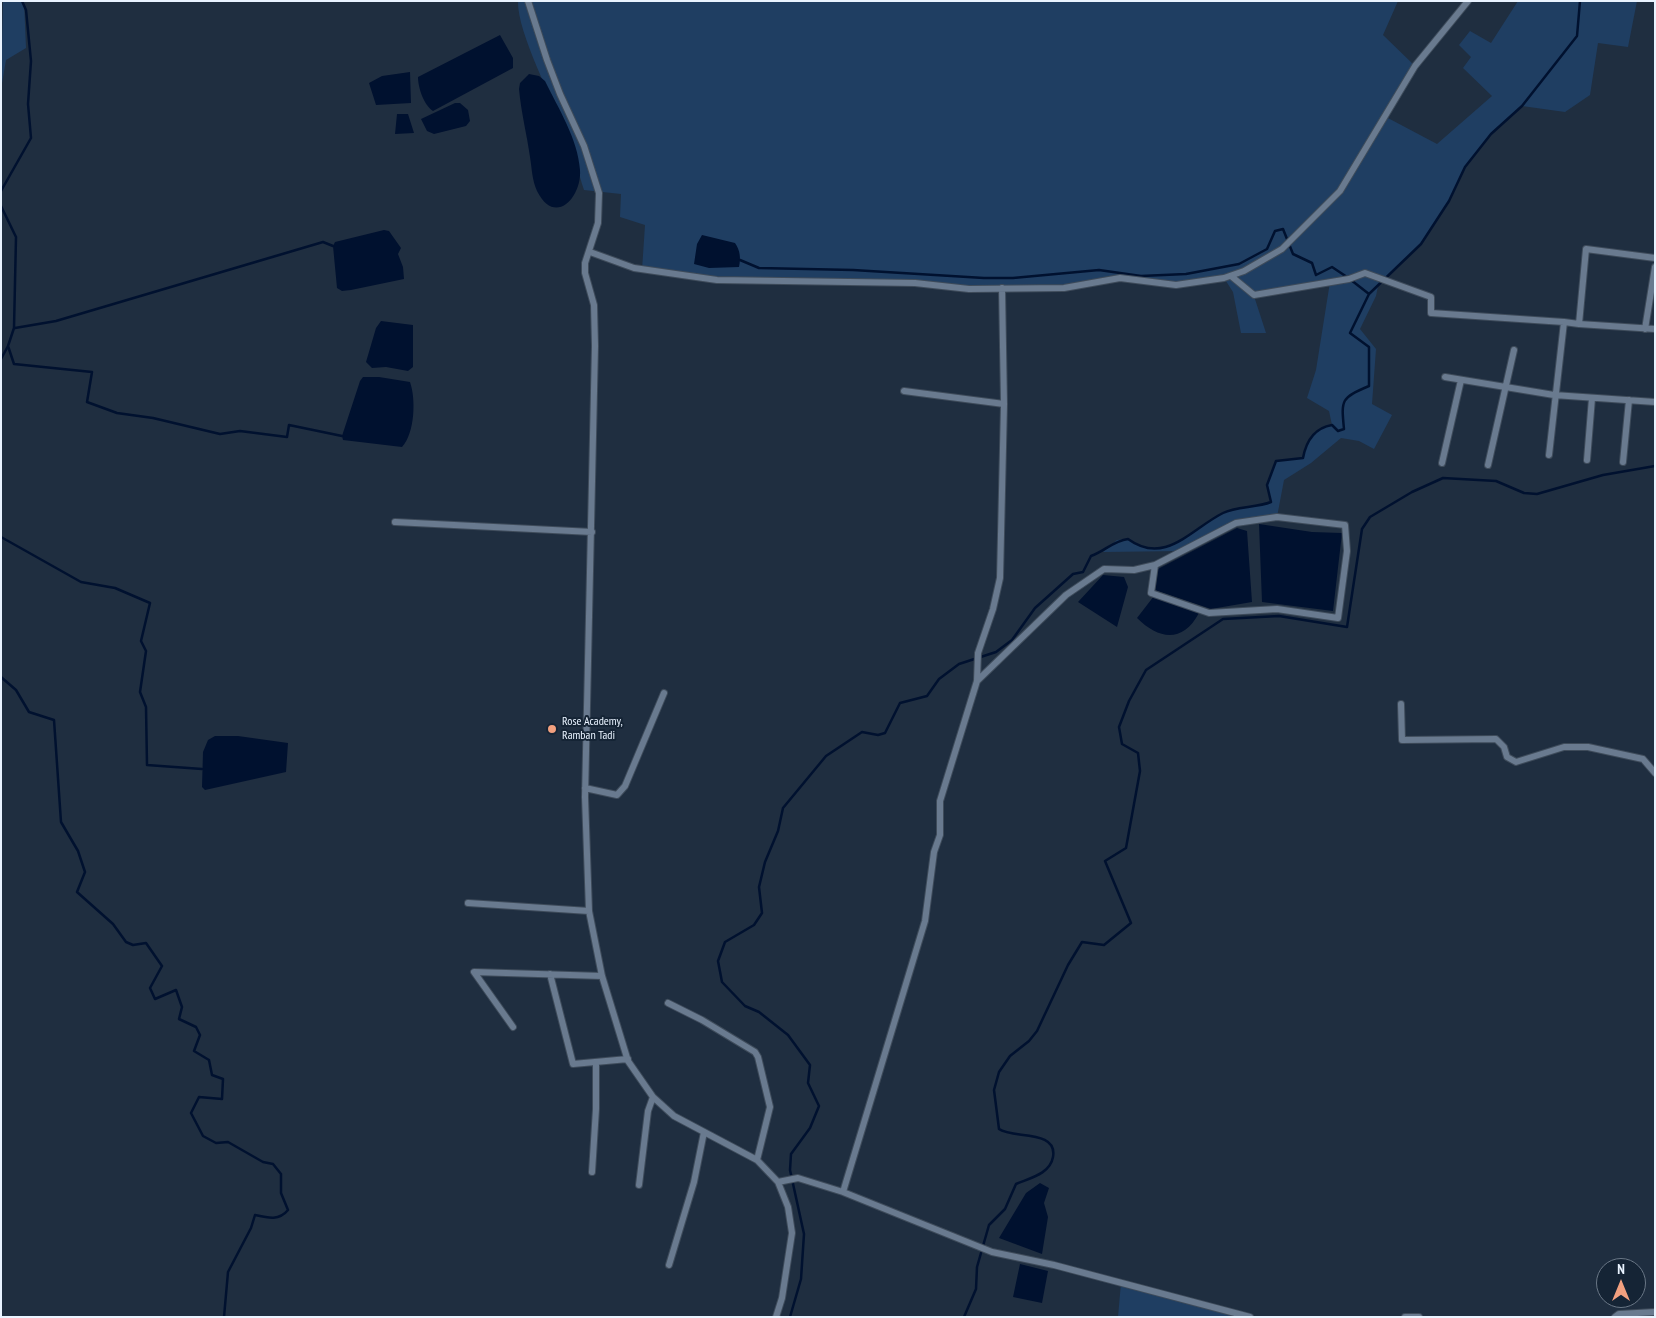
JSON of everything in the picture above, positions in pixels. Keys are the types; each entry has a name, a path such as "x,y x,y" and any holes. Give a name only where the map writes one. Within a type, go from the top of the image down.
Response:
{"street":[{"path":"528,1 550,68 584,146 596,180 600,212 590,252 584,263 594,305 595,330 585,788 589,911 602,976 628,1059 653,1097 674,1116 757,1160 778,1182 788,1207 792,1232 786,1280 776,1317"},
{"path":"590,252 634,268 717,280 914,283 969,289 1064,288 1120,278 1176,285 1201,283 1231,276 1244,271 1282,249 1340,192 1415,66 1468,1"},
{"path":"1579,324 1586,249 1655,258"},
{"path":"1645,329 1655,267"},
{"path":"1231,276 1254,295 1349,279 1365,273 1431,297 1431,313 1655,329"},
{"path":"843,1192 924,921 934,852 940,835 940,801 977,681 976,664 978,653 993,608 1000,578 1004,404 1002,288"},
{"path":"1549,455 1554,395 1564,322"},
{"path":"1488,465 1514,350"},
{"path":"1445,377 1554,395 1655,402"},
{"path":"1442,463 1461,380"},
{"path":"904,391 1004,404"},
{"path":"1587,460 1592,398"},
{"path":"1623,462 1629,400"},
{"path":"977,681 1066,595 1104,569 1134,570 1155,565 1236,524 1277,517 1345,525 1347,551 1338,618 1277,609 1209,613 1151,593 1155,565"},
{"path":"396,522 592,532"},
{"path":"585,788 617,795 625,786 664,693"},
{"path":"1400,704 1402,740 1496,739 1504,748 1507,756 1516,762 1564,747 1588,748 1642,758 1655,773"},
{"path":"468,903 589,911"},
{"path":"513,1027 474,972 602,976"},
{"path":"550,974 573,1064 628,1059"},
{"path":"668,1003 702,1020 755,1052 758,1057 770,1107 757,1160"},
{"path":"592,1172 596,1109 596,1062"},
{"path":"639,1185 648,1111 653,1097"},
{"path":"669,1265 694,1182 704,1132"},
{"path":"778,1182 798,1178 843,1192 968,1244 992,1252 1054,1265 1250,1317"},
{"path":"1615,1317 1619,1314 1655,1312"},
{"path":"1405,1317 1419,1317"}],"shaded area":[{"path":"3,1 24,1 26,48 6,60 1,89"},
{"path":"518,1 1398,1 1383,35 1415,66 1386,117 1437,144 1492,96 1463,68 1471,57 1459,45 1470,31 1491,43 1518,1 1637,1 1628,47 1598,43 1590,95 1565,112 1522,106 1491,133 1465,167 1449,201 1421,244 1378,286 1376,296 1360,329 1376,349 1372,404 1392,415 1374,449 1359,441 1341,438 1311,463 1284,480 1277,517 1236,523 1181,551 1103,552 1117,540 1128,539 1141,546 1154,549 1166,547 1222,513 1271,502 1267,485 1276,461 1303,458 1306,447 1312,437 1320,429 1332,425 1329,411 1307,398 1316,370 1330,282 1254,296 1266,333 1241,333 1233,292 1224,278 1176,285 1120,278 1064,288 1025,289 915,283 757,281 642,270 645,225 620,217 621,194 584,190 572,148 523,31"},
{"path":"500,35 513,58 513,68 433,111 422,96 418,77"},
{"path":"410,72 411,103 376,105 369,83 382,76"},
{"path":"529,74 539,76 545,81 567,124 576,147 580,170 577,190 566,204 559,207 552,207 544,202 537,191 533,179 519,89 520,83"},
{"path":"455,103 460,103 468,110 470,121 466,126 434,134 427,131 421,119"},
{"path":"397,114 408,114 414,133 395,134"},
{"path":"384,230 389,231 401,248 398,254 403,267 404,279 351,290 342,291 337,288 333,246 335,242"},
{"path":"702,235 735,243 740,254 739,267 709,268 694,264 697,244"},
{"path":"381,321 413,325 413,367 408,371 386,367 372,368 366,362 376,328"},
{"path":"363,377 379,377 410,382 414,406 412,425 402,447 343,440 342,436"},
{"path":"1259,524 1312,532 1342,533 1333,611 1262,602"},
{"path":"1237,528 1247,531 1252,602 1211,609 1155,590 1158,569"},
{"path":"1103,575 1124,577 1128,587 1117,627 1078,602"},
{"path":"1154,596 1199,613 1186,630 1178,634 1162,634 1154,631 1137,618"},
{"path":"215,736 238,736 288,743 286,772 205,790 202,787 203,752 208,740"},
{"path":"1040,1183 1049,1188 1044,1203 1048,1217 1042,1254 999,1238 1026,1193"},
{"path":"1020,1264 1048,1271 1042,1303 1013,1297"},
{"path":"1121,1283 1249,1317 1118,1317"}],"waterway":[{"path":"1,191 31,138 28,104 31,61 26,10 22,1"},
{"path":"1351,280 1369,294 1421,244 1449,201 1465,167 1491,134 1522,106 1577,36 1580,1"},
{"path":"1,206 16,237 14,328 8,346 14,364 92,372 87,402 117,413 153,418 220,434 240,431 287,437 289,425 342,436"},
{"path":"740,260 759,268 853,270 984,278 1013,278 1099,270 1141,276 1186,274 1239,264 1267,249 1275,231 1283,229 1293,254 1312,263 1316,275 1332,267 1347,277"},
{"path":"15,328 56,321 323,242 333,246"},
{"path":"790,1317 801,1279 804,1234 790,1170 791,1154 810,1128 819,1106 808,1083 810,1065 788,1035 759,1012 745,1006 722,982 718,961 725,942 754,925 762,913 759,887 765,862 778,831 783,808 826,756 862,732 878,735 885,733 900,703 927,696 939,679 959,664 996,652 1012,640 1035,608 1073,574 1083,572 1091,556 1128,539 1141,546 1154,549 1166,547 1223,513 1271,502 1267,485 1276,461 1303,458 1309,441 1320,429 1332,425 1338,431 1344,429 1343,405 1345,401 1348,397 1369,386 1369,347 1350,333 1369,294"},
{"path":"1,359 8,346"},
{"path":"964,1317 976,1289 977,1267 989,1225 1005,1209 1016,1184 1044,1171 1048,1168 1053,1157 1053,1148 1042,1138 1014,1134 999,1129 994,1090 999,1072 1010,1056 1029,1041 1037,1031 1068,965 1082,942 1104,945 1131,923 1105,861 1126,848 1140,771 1138,753 1122,744 1119,727 1129,701 1146,670 1223,619 1279,616 1347,627 1362,529 1370,517 1412,492 1443,478 1496,481 1524,493 1537,494 1603,475 1655,466"},
{"path":"1,537 81,582 115,588 150,603 141,641 146,651 140,692 146,707 147,765 202,769"},
{"path":"1,677 16,690 29,712 54,720 61,822 78,851 85,872 77,892 113,924 126,942 133,945 146,943 162,966 150,988 155,999 176,990 182,1007 179,1019 196,1027 200,1035 194,1051 209,1060 212,1075 223,1079 222,1099 199,1097 191,1113 203,1136 216,1143 228,1142 263,1162 273,1164 281,1174 281,1193 288,1210 277,1217 269,1218 255,1215 251,1228 228,1272 224,1317"}],"place":[{"name":"Rose Academy, Ramban Tadi","path":"552,729"}]}
